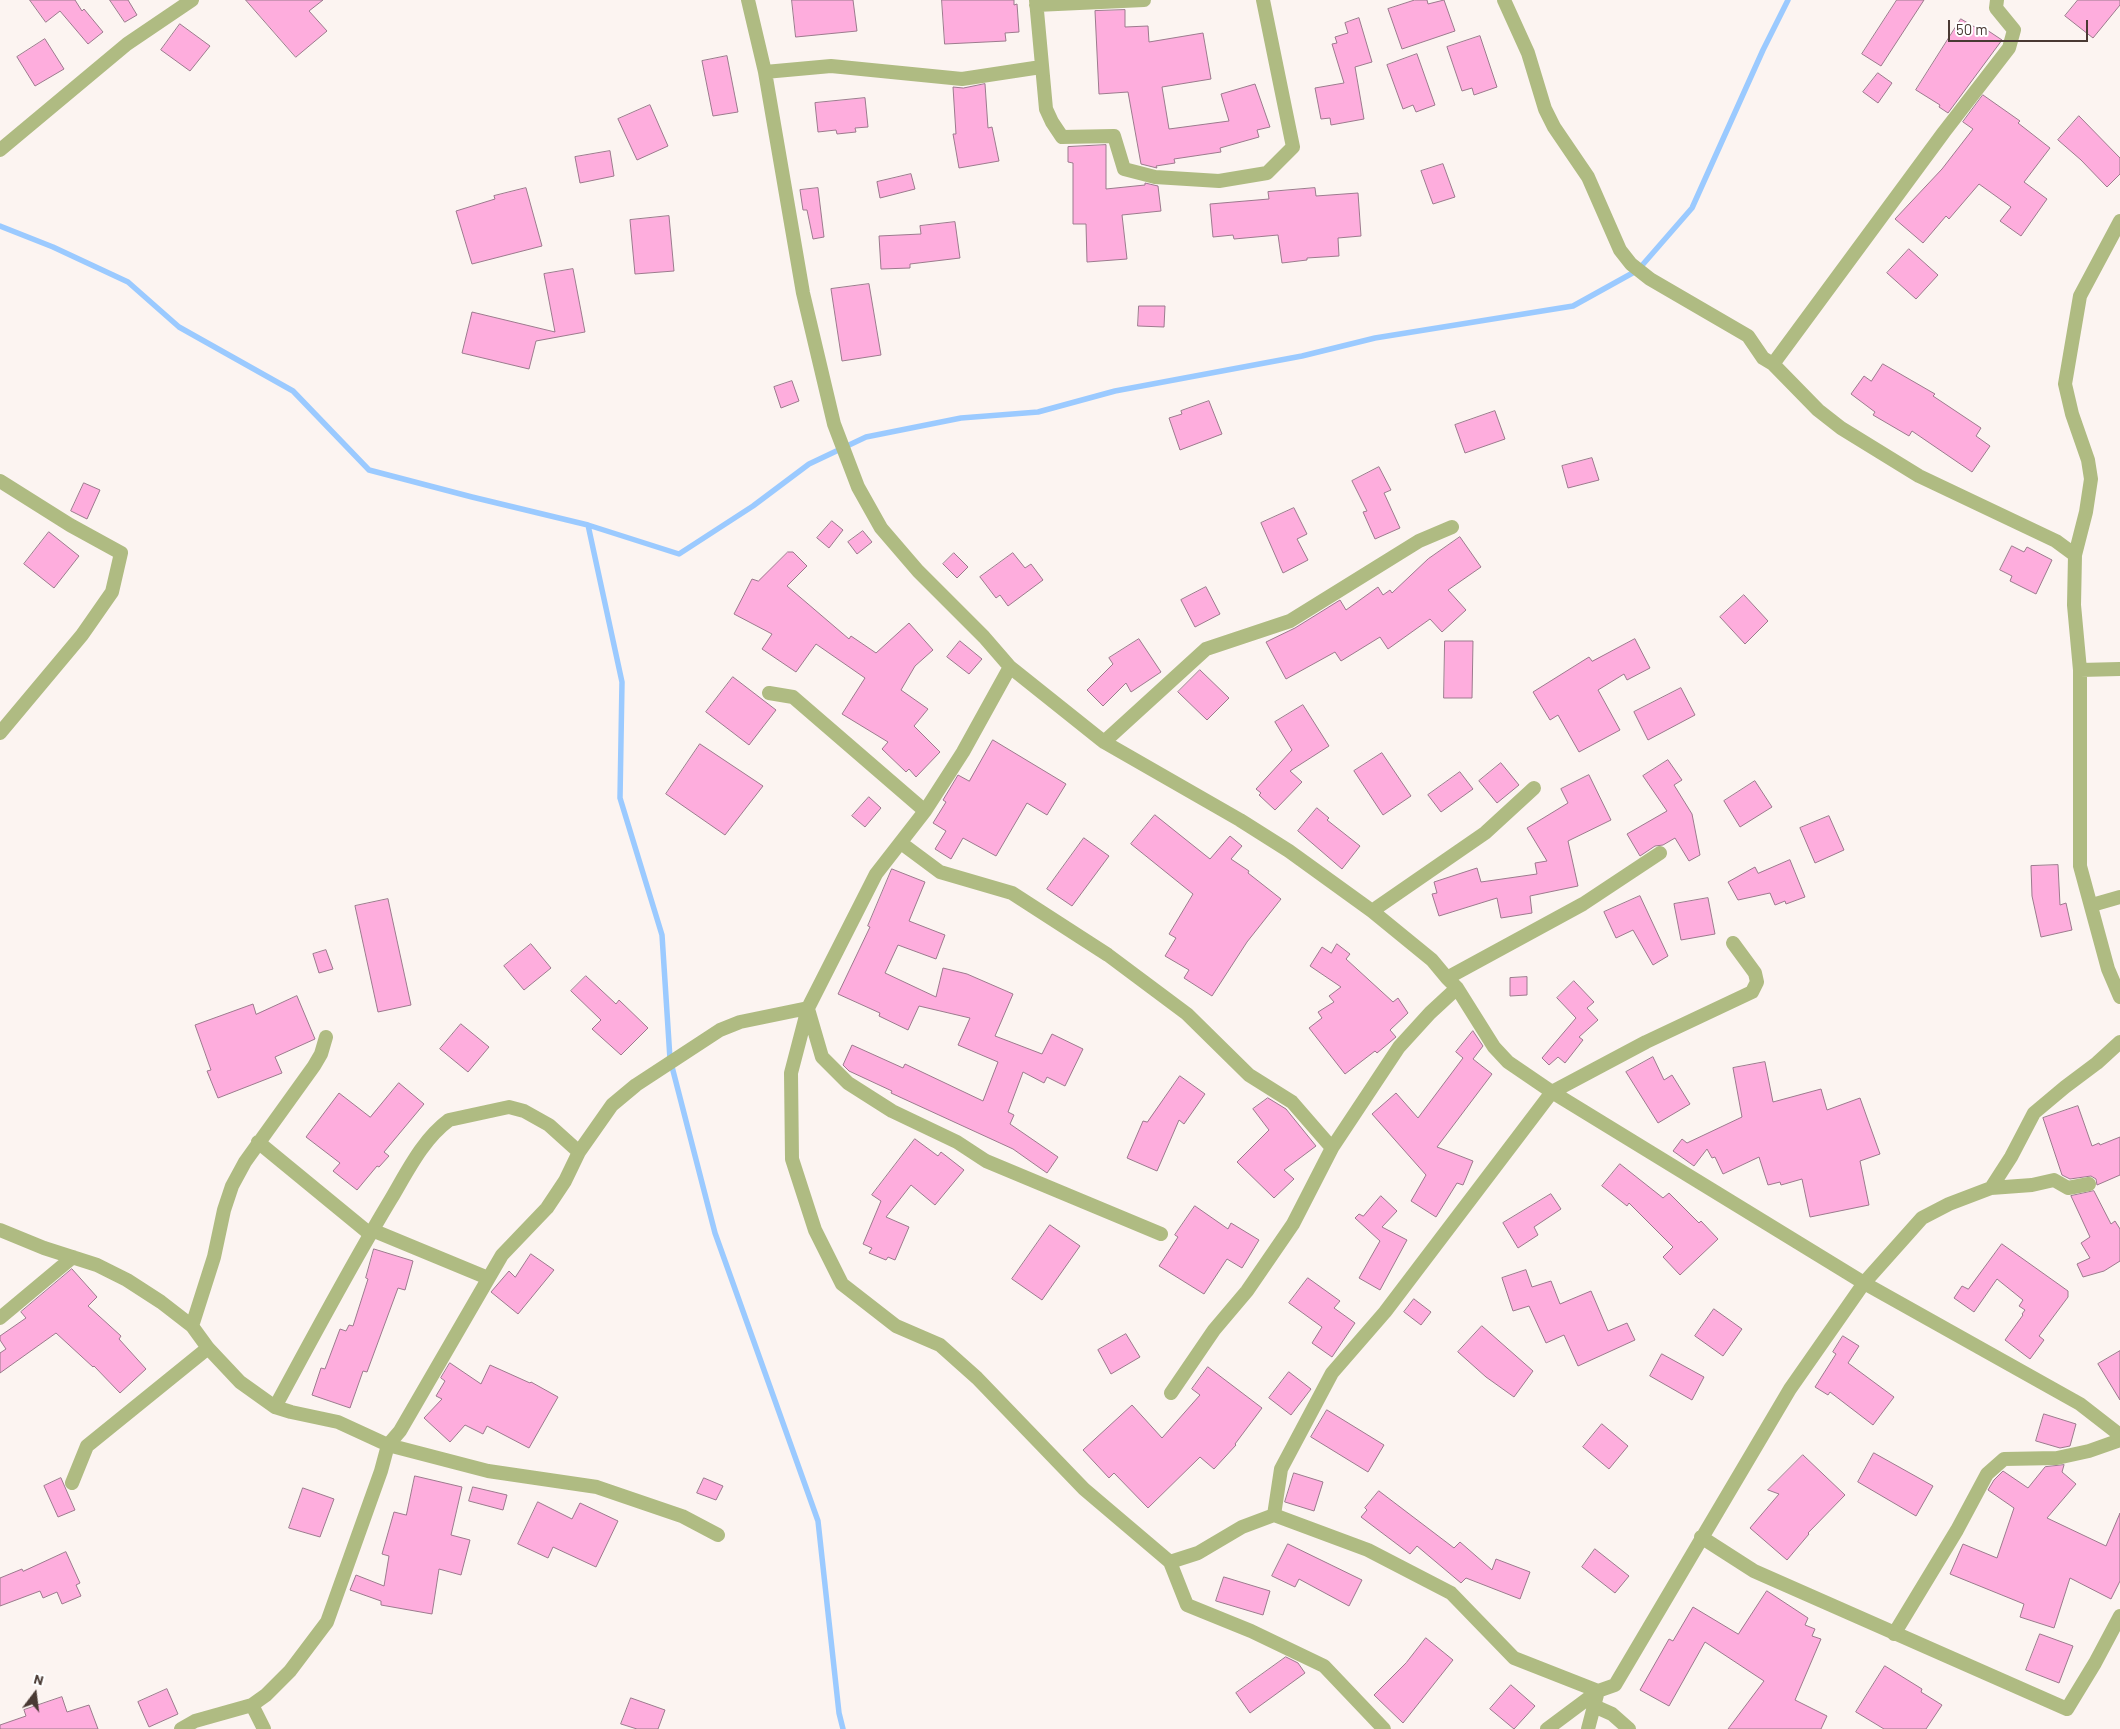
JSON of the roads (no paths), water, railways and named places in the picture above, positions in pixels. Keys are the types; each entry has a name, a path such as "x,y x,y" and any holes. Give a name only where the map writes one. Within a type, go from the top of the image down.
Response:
{"street":[{"path":"0,150 127,44 192,0"},
{"path":"748,0 765,72 803,293 834,424 858,488 881,528 918,571 984,637 1010,667 1104,742 1264,835 1372,911 1432,960 1457,988 1494,1047 1508,1062 1552,1092 1864,1283 2080,1404 2120,1435"},
{"path":"1144,0 1036,3 1046,109 1062,137 1114,136 1124,169 1155,177 1219,181 1268,173 1293,148 1263,0"},
{"path":"1504,0 1528,53 1545,109 1554,127 1594,189 1620,250 1631,264 1650,278 1748,336 1764,358 1773,364 1818,410 1841,428 1918,476 2056,541 2075,555"},
{"path":"1773,364 1944,132 2010,48 2014,30 1996,8 1997,0"},
{"path":"765,72 831,66 962,79 1041,67"},
{"path":"2120,221 2080,296 2065,384 2072,414 2088,460 2091,479 2086,512 2075,555 2074,605 2080,670 2080,866 2108,969 2120,998"},
{"path":"0,481 70,525 121,553 112,592 82,635 0,733"},
{"path":"1104,742 1206,648 1290,621 1419,541 1452,527"},
{"path":"1010,667 963,752 925,812 876,874 808,1008 791,1073 792,1159 815,1230 842,1284 896,1326 940,1345 977,1378 1084,1490 1170,1562 1187,1605 1251,1631 1324,1666 1384,1729"},
{"path":"2080,670 2120,669"},
{"path":"769,693 793,697 925,812"},
{"path":"1372,911 1485,833 1534,788"},
{"path":"901,843 940,872 1012,893 1108,954 1187,1014 1249,1075 1292,1102 1332,1148"},
{"path":"1447,978 1583,904 1660,853"},
{"path":"2092,906 2120,897"},
{"path":"1274,1515 1281,1469 1332,1373 1385,1312 1552,1092 1646,1042 1752,992 1757,982 1755,973 1733,943"},
{"path":"1171,1393 1214,1330 1247,1291 1293,1224 1332,1148 1399,1047 1430,1013 1457,988"},
{"path":"181,1729 195,1721 252,1704 266,1695 290,1671 327,1622 381,1471 388,1445 400,1430 502,1255 547,1208 565,1181 579,1152 612,1105 636,1085 720,1030 740,1022 808,1008"},
{"path":"808,1008 822,1057 848,1083 892,1111 957,1142 986,1161 1161,1234"},
{"path":"192,1326 214,1257 224,1210 232,1186 258,1142 314,1066 321,1054 326,1037"},
{"path":"1991,1188 2011,1157 2034,1114 2065,1087 2097,1064 2120,1042"},
{"path":"275,1407 371,1232 426,1144 442,1125 449,1120 509,1107 524,1111 549,1125 579,1152"},
{"path":"258,1142 371,1232 488,1278"},
{"path":"1547,1729 1598,1691 1615,1685 1790,1388 1864,1283 1922,1218 1948,1204 1991,1188 2032,1185 2054,1180 2068,1188 2089,1184"},
{"path":"0,1230 97,1265 127,1280 161,1302 192,1326 208,1348 240,1382 275,1407 338,1422 388,1445 488,1470 597,1487 682,1516 718,1535"},
{"path":"0,1318 73,1257"},
{"path":"72,1483 87,1446 208,1348"},
{"path":"1894,1634 1953,1537 1987,1474 2004,1459 2057,1458 2120,1440"},
{"path":"1170,1562 1198,1553 1242,1527 1274,1515 1368,1550 1451,1593 1514,1658 1598,1691"},
{"path":"1701,1538 1754,1571 2067,1709 2095,1663 2120,1616"},
{"path":"1588,1729 1598,1691"},
{"path":"252,1704 264,1729"},
{"path":"1594,1706 1612,1714 1628,1729"}],"waterway":[{"path":"0,226 53,247 128,282 179,327 293,391 369,470 588,525 679,554 753,506 809,464 866,437 961,418 1038,412 1115,391 1302,356 1375,338 1573,306 1638,270 1692,208 1763,50 1788,0"},
{"path":"588,525 622,682 620,798 662,935 670,1059 715,1233 818,1521 839,1713 843,1729"}]}
